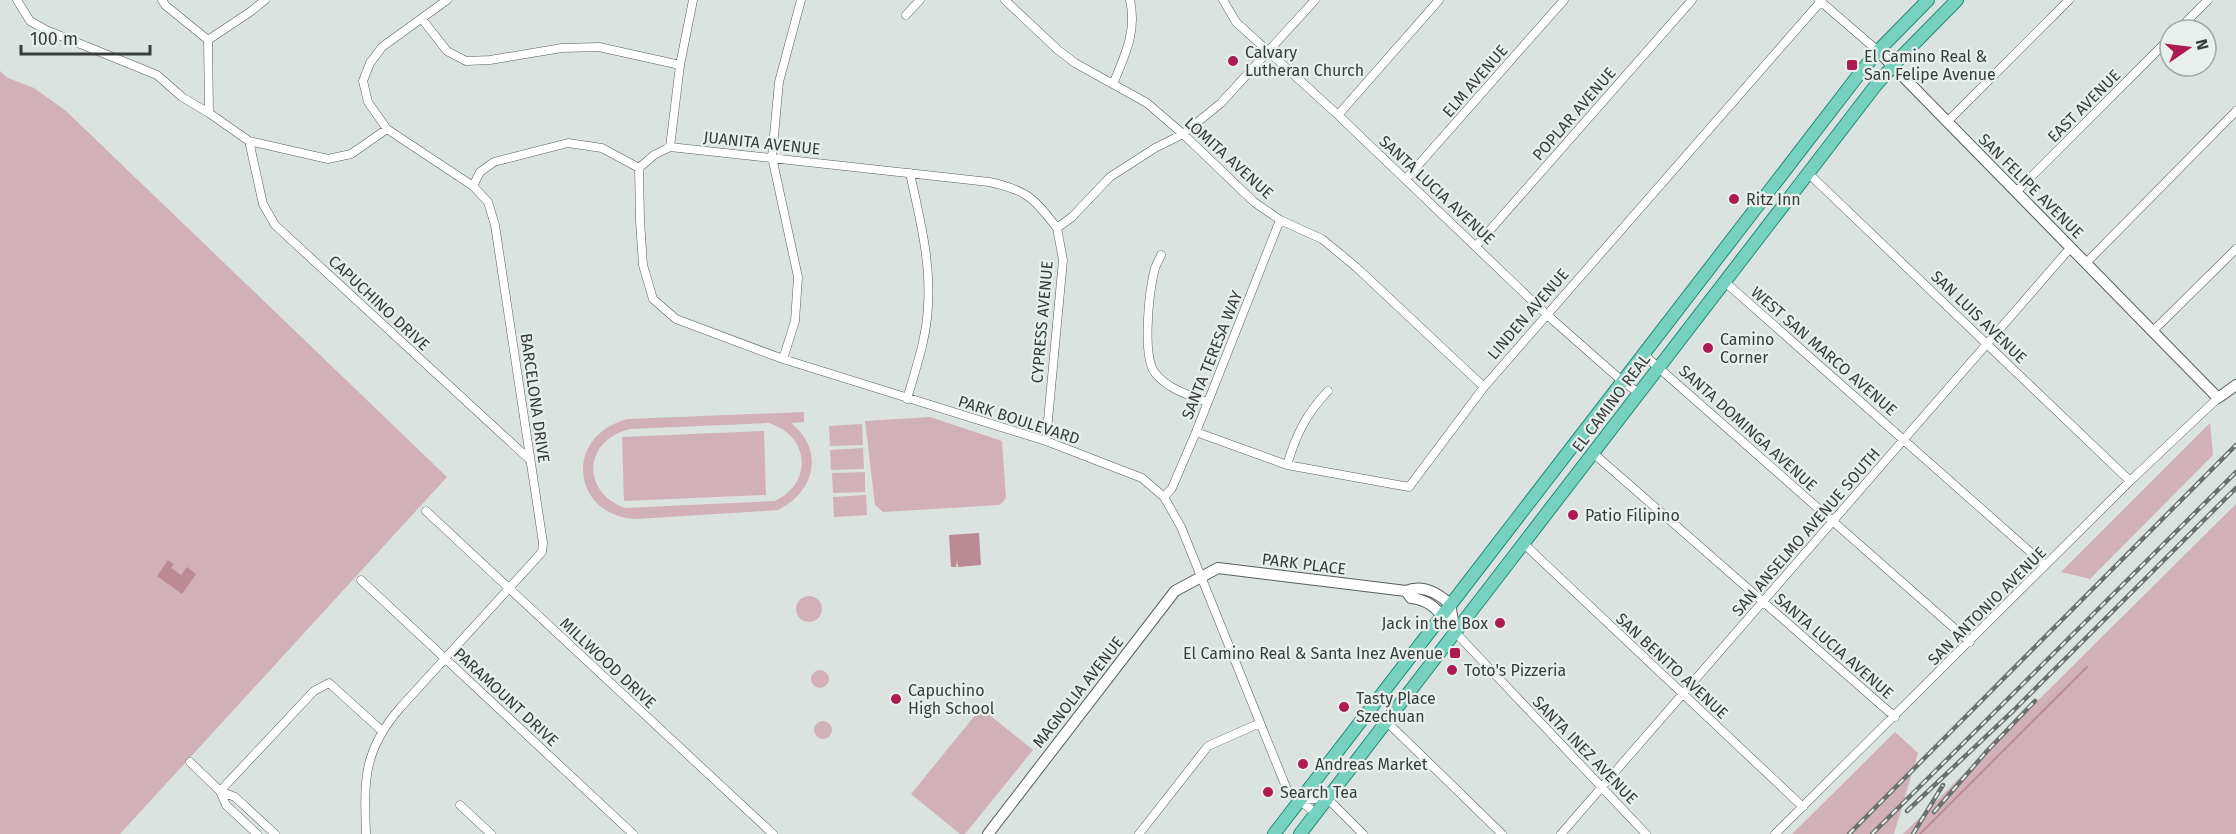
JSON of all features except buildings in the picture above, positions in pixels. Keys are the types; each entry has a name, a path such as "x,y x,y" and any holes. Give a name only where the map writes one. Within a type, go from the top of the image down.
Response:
{"main road":[{"name":"EL CAMINO REAL","path":"1274,834 1878,51 1928,0"},
{"name":"EL CAMINO REAL","path":"1300,834 1892,66 1957,0"},
{"name":"SAN FELIPE AVENUE","path":"1878,51 2218,398"},
{"path":"2218,398 2236,385"},
{"name":"PARK PLACE","path":"1200,576 1218,568 1406,591 1412,588 1432,591 1441,595 1450,604"},
{"name":"MAGNOLIA AVENUE","path":"988,834 1175,591 1200,576"},
{"name":"PARK PLACE","path":"1406,591 1411,597 1429,602 1455,632"},
{"path":"1450,604 1455,632"}],"street":[{"path":"17,0 30,21 46,30 157,75 182,97 249,141 328,159 351,154 387,129"},
{"path":"162,0 165,5 208,40"},
{"path":"208,40 266,0"},
{"name":"BARCELONA DRIVE","path":"366,834 365,779 369,762 382,731 400,708 542,552 543,543 495,225 488,202 473,186 387,129 368,102 363,81 370,63 382,47 447,0"},
{"path":"473,186 480,172 494,162 568,143 602,148 639,168 654,155 670,147 680,65 693,0"},
{"path":"783,359 795,321 798,277 772,157 779,82 801,0"},
{"path":"906,15 920,0"},
{"name":"LOMITA AVENUE","path":"1005,0 1058,50 1095,75 1147,103 1184,134 1254,202 1280,220 1322,239 1356,267 1484,387"},
{"path":"1113,84 1127,48 1134,18 1130,0"},
{"name":"SANTA LUCIA AVENUE","path":"1223,0 1236,22 1270,51 1546,314 1622,381 1639,393"},
{"path":"1057,228 1072,217 1110,177 1155,148 1184,134 1221,103 1315,0"},
{"path":"1338,116 1439,0"},
{"name":"ELM AVENUE","path":"1406,180 1564,0"},
{"name":"POPLAR AVENUE","path":"1476,246 1692,0"},
{"name":"SAN FELIPE AVENUE","path":"1821,0 1878,51"},
{"name":"LINDEN AVENUE","path":"1196,432 1287,465 1409,487 1484,387 1821,0"},
{"path":"1947,122 2069,0"},
{"path":"2190,18 2208,0"},
{"path":"422,19 447,51 466,61 490,60 562,48 599,47 680,65"},
{"path":"208,40 209,113"},
{"name":"EAST AVENUE","path":"2016,192 2158,50"},
{"path":"2086,263 2236,111"},
{"name":"CAPUCHINO DRIVE","path":"249,141 263,204 275,225 530,460"},
{"name":"JUANITA AVENUE","path":"670,147 989,182 1014,187 1036,201 1057,228"},
{"name":"PARK BOULEVARD","path":"639,168 639,221 643,265 654,299 675,320 783,359 1046,441 1142,478 1164,497 1181,526 1288,792 1316,813"},
{"path":"907,399 922,350 928,304 925,249 910,173"},
{"name":"SAN LUIS AVENUE","path":"1808,173 2130,481"},
{"name":"SANTA TERESA WAY","path":"1164,497 1172,488 1196,432 1280,220"},
{"name":"CYPRESS AVENUE","path":"1046,441 1063,260 1057,228"},
{"name":"SAN ANSELMO AVENUE SOUTH","path":"1561,834 2071,247"},
{"path":"2153,331 2236,249"},
{"path":"1161,255 1154,270 1147,339 1148,355 1153,370 1163,382 1207,402"},
{"name":"WEST SAN MARCO AVENUE","path":"1725,282 2045,565"},
{"name":"SANTA DOMINGA AVENUE","path":"1643,354 1970,642"},
{"path":"1287,465 1296,436 1314,406 1328,391"},
{"name":"SAN ANTONIO AVENUE","path":"1775,834 2130,481 2218,398"},
{"name":"SANTA LUCIA AVENUE","path":"1593,453 1895,717"},
{"name":"MILLWOOD DRIVE","path":"426,511 773,834"},
{"name":"SAN BENITO AVENUE","path":"1523,543 1803,807"},
{"name":"PARAMOUNT DRIVE","path":"361,580 633,834"},
{"name":"SANTA INEZ AVENUE","path":"1455,632 1646,834"},
{"path":"220,791 314,692 329,682 382,731"},
{"path":"1387,722 1502,834"},
{"path":"1139,834 1208,746 1260,723"},
{"path":"190,762 220,791 235,797 275,834"},
{"path":"220,791 226,805 257,834"},
{"path":"1300,800 1327,798 1363,834"},
{"path":"460,805 491,834"}],"shaded area":[{"path":"0,71 8,78 34,88 65,110 447,477 120,834 0,834"},
{"path":"804,412 804,422 791,423 809,445 812,458 811,470 800,493 778,510 636,519 614,514 598,504 588,490 583,474 585,457 593,441 607,428 628,419","holes":["769,423 783,429 793,438 799,449 802,460 801,472 796,483 775,501 625,508 610,500 600,490 595,478 593,466 596,454 603,444 615,435 630,429"]},
{"path":"930,417 1002,441 1006,498 1000,505 883,512 875,505 865,421"},
{"path":"2210,423 2213,455 2090,579 2061,572"},
{"path":"862,424 863,445 830,446 829,426"},
{"path":"764,431 766,495 624,501 622,437"},
{"path":"863,448 864,469 831,470 830,450"},
{"path":"865,472 865,492 833,493 832,473"},
{"path":"866,495 867,515 834,517 833,497"},
{"path":"2236,504 2236,834 1903,834"},
{"path":"979,533 981,565 958,567 957,560 956,567 951,567 949,535"},
{"path":"168,560 174,564 171,568 181,575 187,567 196,574 182,594 157,576"},
{"path":"809,596 818,600 822,609 818,618 809,622 800,618 796,609 800,600"},
{"path":"816,670 824,670 829,675 827,686 816,688 811,683 811,675"},
{"path":"981,708 1033,750 965,834 960,834 911,794"},
{"path":"819,721 827,721 832,726 830,737 819,739 814,734 814,726"},
{"path":"1895,732 1918,753 1894,834 1792,834"}],"waterway":[{"path":"1920,834 2087,667"}],"railway":[{"path":"1849,834 2236,445"},
{"path":"1872,834 2236,472"},
{"path":"1907,811 2014,710 2236,488"},
{"path":"1934,812 1987,751 2035,701"},
{"path":"1913,834 1943,785"}],"place":[{"name":"Calvary Lutheran Church","path":"1233,61"},
{"name":"El Camino Real & San Felipe Avenue","path":"1852,65"},
{"name":"Ritz Inn","path":"1734,199"},
{"name":"Camino Corner","path":"1708,348"},
{"name":"Patio Filipino","path":"1573,515"},
{"name":"Jack in the Box","path":"1500,623"},
{"name":"El Camino Real & Santa Inez Avenue","path":"1455,653"},
{"name":"Toto's Pizzeria","path":"1452,670"},
{"name":"Capuchino High School","path":"896,699"},
{"name":"Tasty Place Szechuan","path":"1344,707"},
{"name":"Andreas Market","path":"1303,764"},
{"name":"Search Tea","path":"1268,792"}]}
